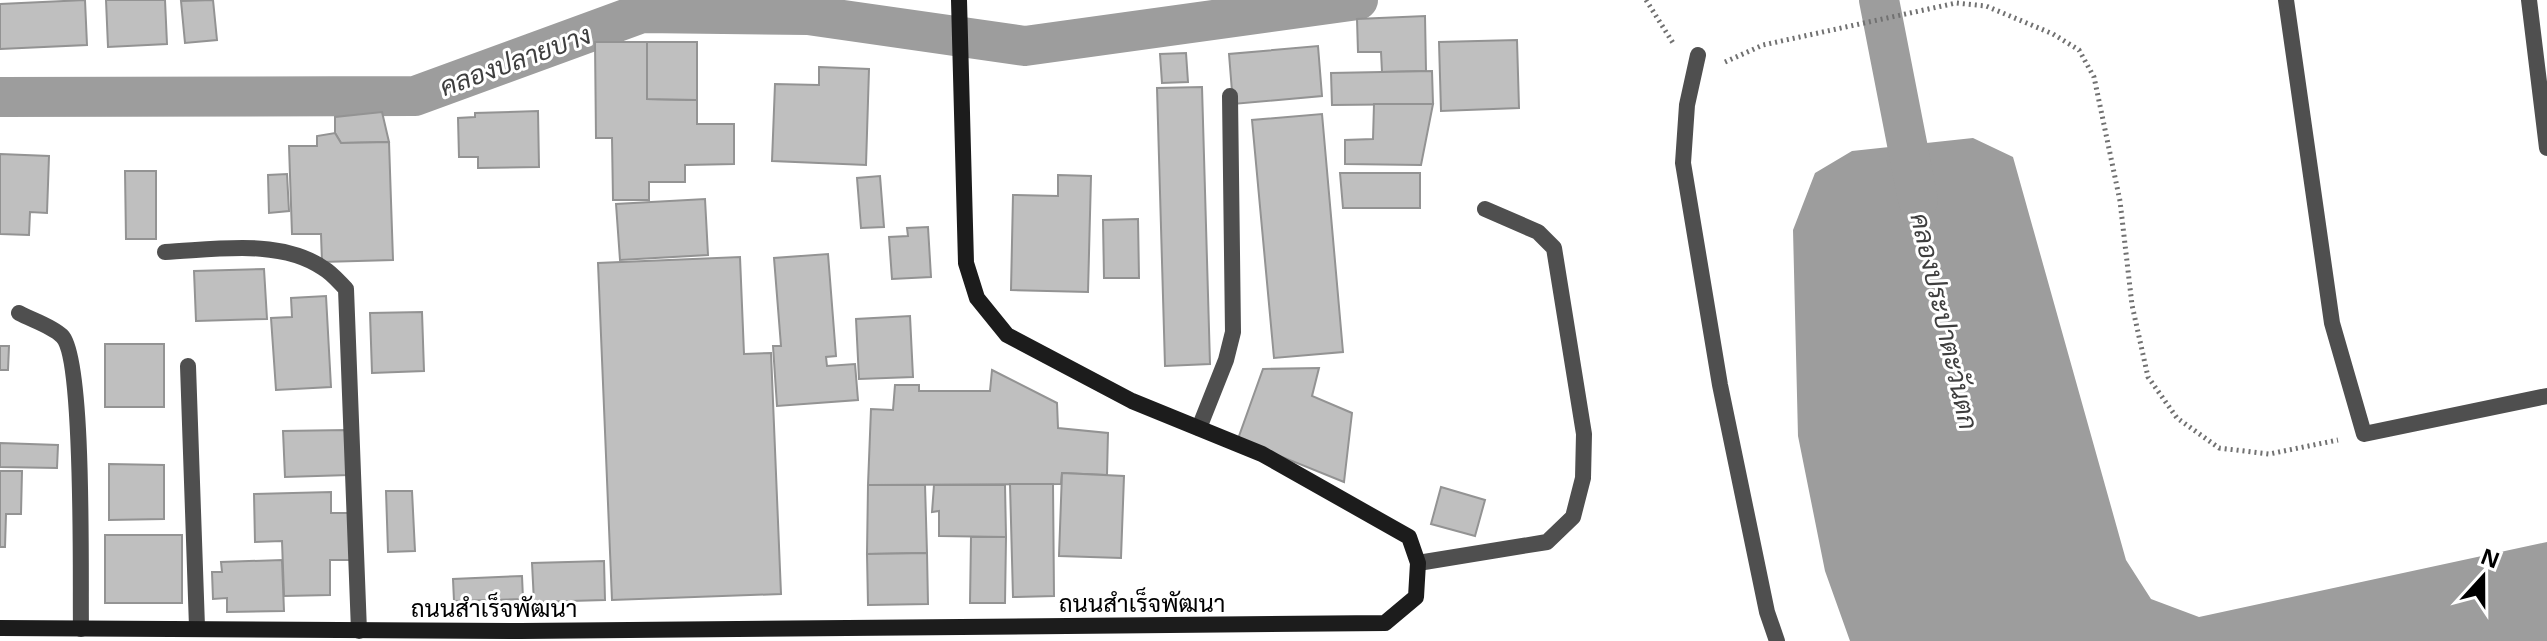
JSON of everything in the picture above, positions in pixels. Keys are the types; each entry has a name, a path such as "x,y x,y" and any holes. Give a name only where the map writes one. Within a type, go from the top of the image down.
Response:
{"street":[{"path":"959,0 966,263 977,298 1007,335 1132,401 1262,454 1409,537 1418,563 1547,542 1573,517 1583,478 1584,434 1554,248 1538,232 1485,209"},
{"path":"2286,0 2332,323 2364,434 2547,396"},
{"path":"2529,0 2547,148"},
{"path":"1698,55 1687,105 1683,163 1720,385 1767,612 1777,641"},
{"path":"1199,428 1226,360 1233,332 1230,96"},
{"path":"165,252 242,249 289,254 322,267 346,289 359,631"},
{"path":"19,313 63,336 71,351 78,433 81,629"},
{"path":"188,366 197,627"},
{"name":"ถนนสำเร็จพัฒนา","path":"0,628 197,627 359,631 1385,623 1416,597 1418,563"}],"path":[{"path":"1763,45 1956,3 1986,6 2053,34 2079,50 2094,77 2120,201 2132,305 2148,377 2177,418 2219,448 2269,454 2364,434"}],"water":[{"path":"1973,138 2013,157 2126,560 2151,599 2199,617 2547,542 2547,641 1850,641 1825,571 1798,436 1793,230 1815,173 1852,151"}],"building":[{"path":"85,0 87,45 0,49 0,4"},
{"path":"106,0 165,0 167,44 108,47"},
{"path":"213,0 217,40 185,43 181,1"},
{"path":"1425,16 1426,71 1382,72 1381,52 1358,52 1357,19"},
{"path":"1517,40 1519,108 1441,111 1439,42"},
{"path":"595,42 647,42 647,99 697,100 697,124 734,124 734,164 685,165 685,182 649,182 649,200 613,200 612,138 596,138"},
{"path":"647,42 697,42 697,100 647,99"},
{"path":"1318,46 1322,96 1233,104 1229,54"},
{"path":"1186,53 1188,82 1162,83 1160,54"},
{"path":"819,67 869,69 866,165 772,161 775,84 819,85"},
{"path":"1432,71 1433,104 1332,105 1331,73"},
{"path":"1202,87 1210,364 1165,366 1157,88"},
{"path":"1374,104 1433,104 1421,165 1345,164 1345,140 1373,139"},
{"path":"538,111 539,167 478,168 478,157 459,157 458,118 475,117 475,113"},
{"path":"382,112 389,142 341,143 335,133 335,117"},
{"path":"1322,114 1343,352 1274,358 1252,120"},
{"path":"335,133 341,143 389,142 393,260 322,262 321,234 292,234 289,146 317,146 317,136"},
{"path":"0,154 49,156 47,213 30,212 29,235 0,234"},
{"path":"125,171 156,171 156,239 126,239"},
{"path":"1340,173 1420,173 1420,208 1343,208"},
{"path":"287,174 289,211 269,213 268,175"},
{"path":"1058,175 1091,176 1088,292 1011,290 1013,195 1058,196"},
{"path":"880,176 884,227 861,228 857,178"},
{"path":"705,199 708,255 620,260 616,204"},
{"path":"1138,219 1139,278 1104,278 1103,220"},
{"path":"928,227 931,277 892,279 889,237 908,236 907,228"},
{"path":"828,254 836,356 826,357 827,366 855,364 858,400 777,406 773,346 781,346 774,258"},
{"path":"740,257 744,354 771,353 781,594 612,600 598,263"},
{"path":"264,269 267,319 196,321 194,271"},
{"path":"326,296 331,387 276,390 271,318 292,317 291,298"},
{"path":"422,312 424,371 372,373 370,313"},
{"path":"910,316 913,377 859,379 856,319"},
{"path":"105,344 164,344 164,407 105,407"},
{"path":"0,346 9,346 8,370 0,370"},
{"path":"1319,368 1312,396 1352,413 1344,482 1238,439 1263,369"},
{"path":"992,370 1057,403 1058,428 1108,433 1107,475 1062,473 1061,484 868,485 871,409 893,410 895,385 919,385 919,391 990,391"},
{"path":"347,430 349,475 285,477 283,431"},
{"path":"0,443 58,445 57,468 0,467"},
{"path":"109,464 164,465 164,519 109,520"},
{"path":"0,471 22,471 21,514 6,514 5,547 0,547"},
{"path":"1062,473 1124,476 1121,558 1059,556"},
{"path":"1010,484 1053,484 1054,596 1013,597"},
{"path":"868,485 925,485 927,553 867,554"},
{"path":"934,485 1005,485 1006,537 939,536 939,511 932,512"},
{"path":"1441,487 1485,500 1475,536 1431,524"},
{"path":"386,491 412,491 415,551 388,552"},
{"path":"331,492 331,513 350,513 351,560 330,560 330,595 284,596 282,541 255,542 254,494"},
{"path":"105,535 182,535 182,603 105,603"},
{"path":"971,537 1006,537 1005,603 970,603"},
{"path":"927,553 928,604 868,605 867,554"},
{"path":"282,560 284,611 227,612 227,598 213,599 212,572 222,572 221,562"},
{"path":"604,561 605,600 534,602 532,563"},
{"path":"522,576 523,599 454,601 453,579"}],"waterway":[{"name":"คลองปลายบาง","path":"0,97 415,96 642,13 808,15 1025,46 1358,0"},
{"name":"คลองประปาตะวันตก","path":"1879,0 1918,200"}]}
